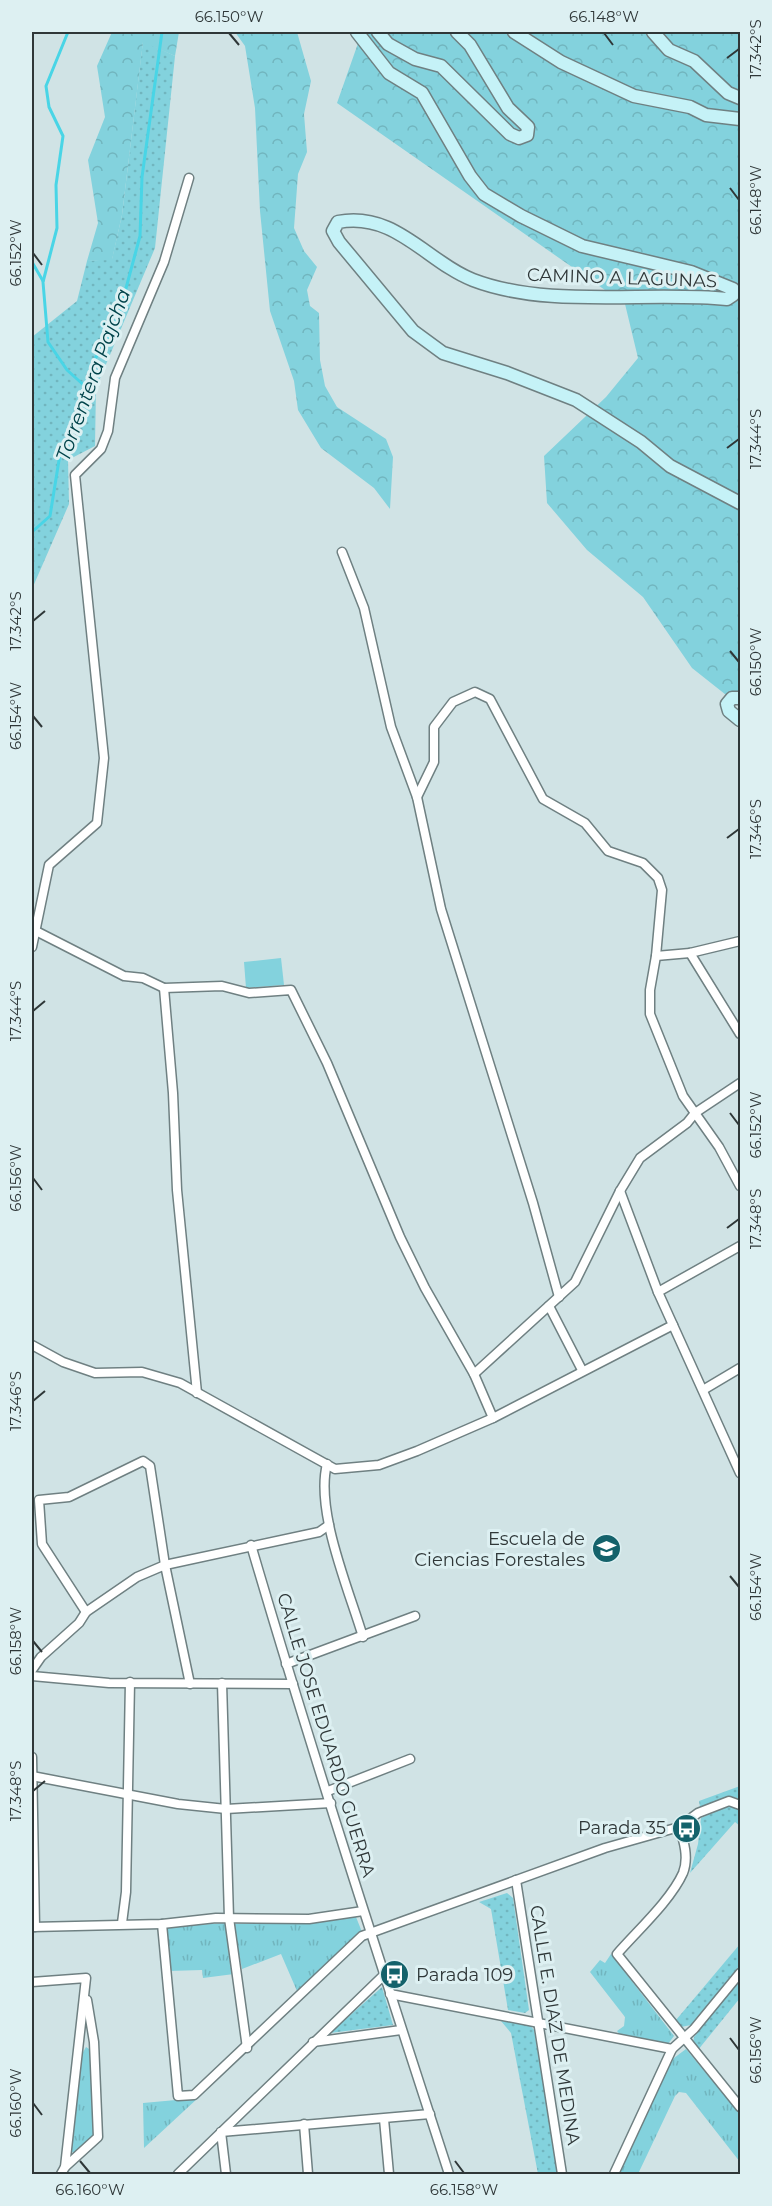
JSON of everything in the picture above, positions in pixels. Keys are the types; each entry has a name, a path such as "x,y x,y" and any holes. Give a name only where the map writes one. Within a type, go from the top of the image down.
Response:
{"street":[{"name":"CAMINO A LAGUNAS","path":"357,32 389,73 422,93 470,176 484,194 521,216 582,246 691,272 727,285 733,289 733,295 727,299 651,295 532,295 474,280 454,272 407,237 376,225 352,220 338,222 333,231 339,242 413,331 427,344 443,353 507,373 576,400 641,442 670,466 741,503"},
{"path":"378,32 388,44 415,59 441,66 510,134 519,138 528,135 528,127 508,108 470,45 457,32"},
{"path":"514,32 561,62 634,96 690,107 706,115 741,119"},
{"path":"653,32 669,50 694,61 728,93 741,98"},
{"path":"32,947 33,930 49,865 97,823 104,758 75,475 101,449 108,431 115,378 164,262 189,178"},
{"path":"342,552 364,608 391,727 417,797 441,909 533,1203 559,1296"},
{"path":"417,797 434,762 434,728 453,702 475,692 490,699 543,799 585,823 608,851 643,864 658,878 662,890 656,956 650,990 650,1014 683,1096 719,1147 741,1186"},
{"path":"741,698 732,698 727,704 729,711 741,720"},
{"path":"33,930 124,976 143,978 164,988 222,986 249,993 291,990 327,1063 400,1237 425,1288 474,1374 492,1418"},
{"path":"656,956 690,953 741,941"},
{"path":"690,953 741,1034"},
{"path":"164,988 173,1093 177,1190 197,1393"},
{"path":"474,1374 575,1282 585,1266 620,1191 640,1158 687,1123 695,1113 741,1083"},
{"path":"620,1191 658,1292 741,1473"},
{"path":"658,1292 741,1246"},
{"path":"549,1306 582,1371"},
{"path":"32,1345 63,1362 95,1373 142,1372 180,1383 335,1468 379,1466 492,1418 673,1325"},
{"path":"702,1390 741,1368"},
{"path":"86,1612 42,1544 39,1500 69,1497 142,1461 150,1466 165,1564 190,1684"},
{"path":"327,1464 323,1480 329,1525 363,1637"},
{"path":"32,1670 41,1657 79,1623 86,1612 136,1578 165,1564 319,1532 329,1525"},
{"name":"CALLE JOSE EDUARDO GUERRA","path":"251,1545 384,1975"},
{"path":"286,1664 415,1616"},
{"path":"32,1676 109,1683 293,1684"},
{"path":"122,1923 126,1892 130,1682"},
{"path":"222,1683 229,1918 247,2048"},
{"path":"32,1757 33,1927 122,1923 162,1924 229,1918 309,1919 363,1911"},
{"path":"328,1791 410,1759"},
{"path":"32,1776 127,1794 226,1809 331,1803"},
{"path":"162,1924 178,2096 194,2095 247,2048 362,1936 604,1848 679,1827 698,1814 729,1801 741,1805"},
{"path":"679,1827 684,1843 683,1872 673,1889 617,1954 741,2107"},
{"name":"CALLE E. DIAZ DE MEDINA","path":"516,1880 562,2175"},
{"path":"614,2175 672,2049 741,1973"},
{"path":"178,2175 384,1975 449,2175"},
{"path":"32,1982 86,1978 63,2171"},
{"path":"63,2171 98,2136 95,2052 86,1989"},
{"path":"390,1994 672,2049"},
{"path":"313,2042 401,2030"},
{"path":"221,2132 430,2114"},
{"path":"384,2119 389,2175"},
{"path":"304,2124 308,2175"},
{"path":"221,2132 226,2175"}],"green space":[{"path":"112,32 179,32 175,56 143,42 122,215 112,260 87,261 98,223 88,160 105,117 97,66"},
{"path":"235,32 297,32 311,81 304,114 307,152 298,174 294,228 304,251 317,267 307,290 310,306 319,313 320,360 325,386 337,407 386,439 393,457 390,509 374,488 321,448 298,410 294,381 270,311 260,211 255,108 245,46"},
{"path":"362,32 740,32 740,706 692,668 643,597 587,550 547,503 544,456 606,397 638,358 625,304 337,103"},
{"path":"143,41 175,56 155,248 96,388 95,446 68,460 69,504 32,589 32,337 77,301 87,261 112,259 122,215"},
{"path":"281,958 284,985 246,988 244,962"},
{"path":"740,1786 740,1799 730,1796 700,1807 699,1801"},
{"path":"731,1805 740,1810 740,1826 735,1822 690,1873 698,1844 701,1818"},
{"path":"507,1893 513,1898 529,2010 525,2013 508,2010 491,1909 479,1902"},
{"path":"356,1917 362,1932 297,1991 281,1954 242,1969 233,1924 303,1923"},
{"path":"227,1923 234,1974 203,1978 202,1970 169,1971 164,1927"},
{"path":"740,1944 740,1965 691,2025 681,2027 676,2020"},
{"path":"611,1954 674,2036 668,2044 622,2037 617,2031 624,2026 625,2017 590,1972 600,1960 605,1963"},
{"path":"740,1980 740,1998 698,2050 693,2043 694,2037"},
{"path":"382,1987 393,2025 330,2033"},
{"path":"501,2021 529,2024 534,2030 558,2174 538,2174 511,2033"},
{"path":"86,2047 92,2051 96,2121 93,2136 76,2155 71,2151 82,2054"},
{"path":"686,2049 740,2114 740,2162 686,2093 679,2092 638,2174 618,2174 665,2073 674,2058"},
{"path":"198,2098 144,2148 143,2103"}],"waterway":[{"path":"68,32 46,86 49,107 63,136 56,185 57,228 43,282 48,342 67,370 87,388"},
{"name":"Torrentera Pajcha","path":"32,532 50,516 60,454 87,388 95,359 118,318 140,236 142,177 162,32"},
{"path":"32,262 43,281"}],"place":[{"name":"Escuela de Ciencias Forestales","path":"606,1549"},
{"name":"Parada 35","path":"687,1828"},
{"name":"Parada 109","path":"395,1975"}]}
